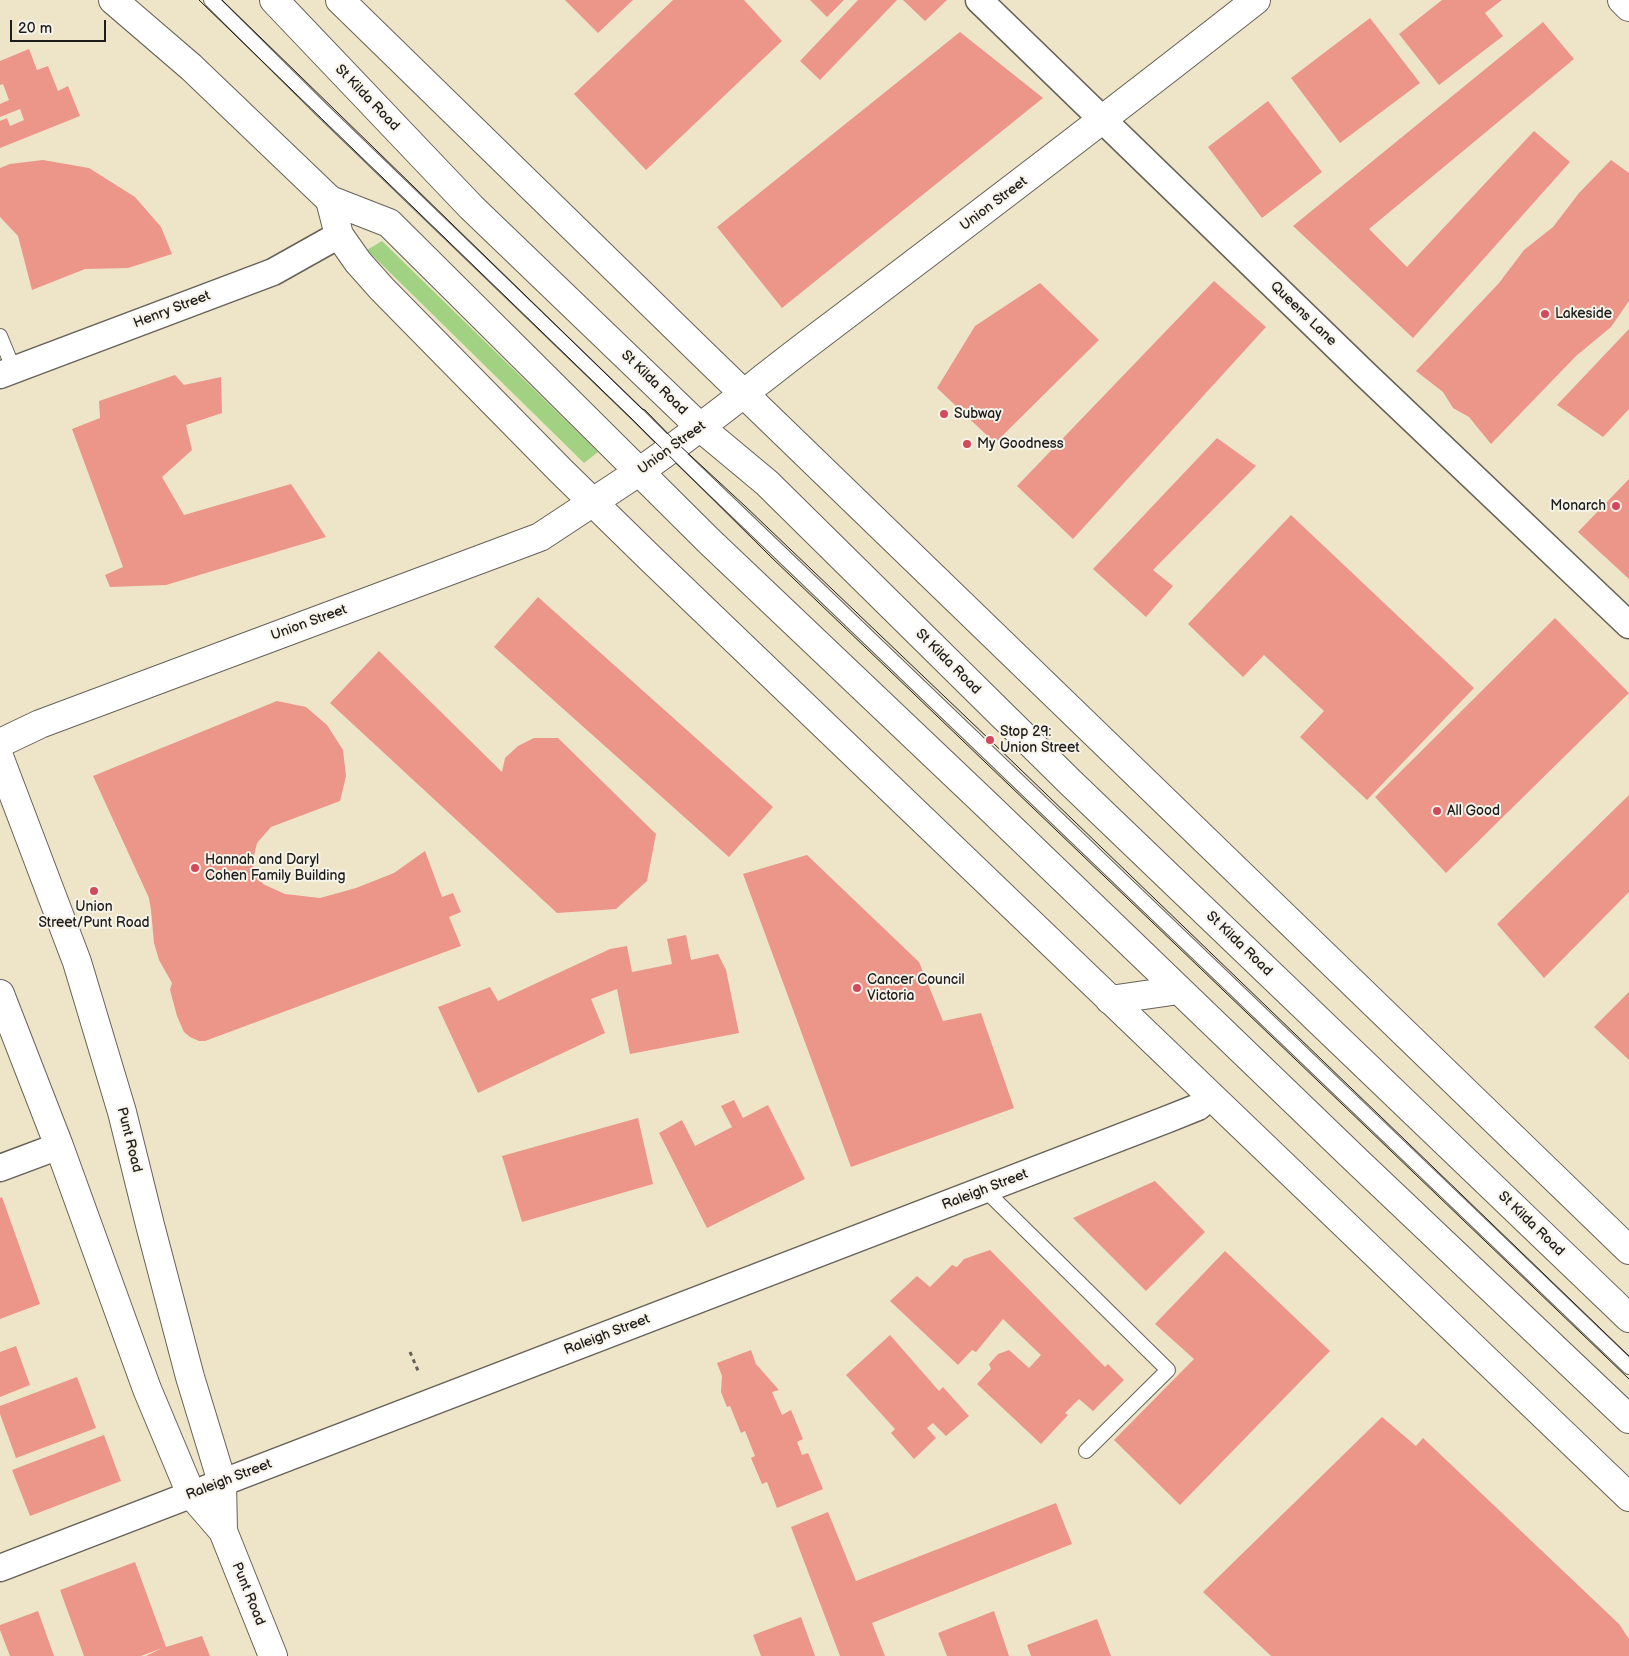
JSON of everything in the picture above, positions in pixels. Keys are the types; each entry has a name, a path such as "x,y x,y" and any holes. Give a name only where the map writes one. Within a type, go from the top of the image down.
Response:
{"main road":[{"path":"113,0 191,67 330,200 389,223 710,541 1350,1155 1629,1419"},
{"name":"St Kilda Road","path":"274,0 472,207 701,428 767,483 1070,782 1629,1318"},
{"path":"340,0 744,394 1629,1250"},
{"name":"Union Street","path":"0,743 40,724 540,537 672,450 1104,120 1256,0"},
{"path":"1622,0 1629,6"},
{"path":"330,200 339,235 358,262 404,313 594,503 1629,1497"},
{"name":"Punt Road","path":"0,759 77,962 122,1112 190,1377 222,1482 223,1531"},
{"path":"1110,1000 1178,990"},
{"name":"Punt Road","path":"0,994 144,1380 191,1494 223,1531 273,1656"}],"street":[{"name":"Queens Lane","path":"979,0 1365,374 1629,625"},
{"name":"Henry Street","path":"7,372 273,272 339,235"},
{"name":"Raleigh Street","path":"0,1568 1198,1107 1211,1096"},
{"path":"0,1168 58,1146"}],"lane":[{"path":"210,0 672,450 1629,1367"},
{"path":"0,336 7,372"},
{"path":"985,1190 1168,1370 1086,1451"}],"path":[{"path":"410,1352 419,1373"}],"green space":[{"path":"382,241 598,452 584,463 367,250"}],"building":[{"path":"565,0 633,0 598,33"},
{"path":"673,0 744,0 782,41 646,170 574,94"},
{"path":"810,0 844,0 827,17"},
{"path":"858,0 897,0 820,80 800,61"},
{"path":"903,0 947,0 925,21"},
{"path":"1442,0 1502,0 1485,13 1503,36 1439,85 1399,34"},
{"path":"1370,18 1420,83 1340,143 1291,78"},
{"path":"1543,22 1574,59 1369,229 1407,267 1534,131 1570,162 1413,338 1293,226"},
{"path":"960,32 1043,98 782,308 717,227"},
{"path":"29,49 37,70 48,66 58,91 68,86 80,116 0,148 0,121 7,118 10,126 24,120 20,109 0,117 0,104 9,100 3,84 0,85 0,61"},
{"path":"1268,101 1322,172 1262,218 1208,147"},
{"path":"43,160 89,168 135,197 161,227 172,254 128,268 85,269 32,290 18,236 0,217 0,168 10,164"},
{"name":"Lakeside","path":"1611,160 1629,173 1629,301 1611,327 1576,356 1491,444 1469,417 1453,408 1443,392 1416,371 1499,283 1524,250 1553,227 1579,193"},
{"path":"1214,281 1266,327 1073,539 1017,486"},
{"path":"1040,283 1099,340 995,443 937,388 975,326"},
{"path":"1629,329 1629,409 1603,437 1557,405"},
{"path":"175,375 184,385 221,377 222,413 186,425 192,450 162,477 184,515 291,484 326,537 166,585 110,587 105,575 123,567 72,429 100,418 99,401"},
{"path":"1217,438 1256,466 1153,570 1173,586 1146,617 1093,569"},
{"name":"Monarch","path":"1629,479 1629,579 1578,532"},
{"path":"1291,515 1474,688 1367,800 1300,737 1324,711 1264,655 1243,677 1188,624"},
{"path":"538,597 773,807 729,857 494,647"},
{"path":"1555,618 1629,693 1446,873 1375,797"},
{"path":"379,651 502,772 505,758 518,746 534,738 558,738 656,834 647,881 616,909 557,913 330,703"},
{"name":"Hannah and Daryl Cohen Family Building","path":"277,701 306,707 327,725 343,750 346,776 340,801 271,827 257,843 252,864 263,884 285,894 320,898 356,888 394,873 425,851 442,897 453,893 461,912 449,917 461,946 205,1041 199,1041 184,1032 177,1016 170,990 172,983 159,960 154,943 149,898 93,776"},
{"path":"1629,795 1629,892 1544,978 1497,924"},
{"name":"Cancer Council Victoria","path":"807,855 919,962 943,1021 981,1013 1014,1108 851,1167 743,874"},
{"path":"686,935 691,960 718,954 726,970 739,1033 630,1054 617,989 591,999 605,1033 478,1093 438,1007 490,987 498,1001 610,949 627,946 632,972 672,964 667,939"},
{"path":"1629,992 1629,1060 1594,1027"},
{"path":"734,1100 743,1118 768,1105 805,1179 707,1228 659,1133 682,1120 695,1146 732,1127 721,1106"},
{"path":"638,1118 653,1184 522,1222 502,1156"},
{"path":"1155,1181 1205,1232 1146,1291 1073,1218"},
{"path":"2,1197 40,1304 0,1319 0,1198"},
{"path":"990,1250 1105,1367 1108,1364 1124,1380 1093,1411 1079,1399 1065,1413 1068,1415 1041,1444 977,1384 991,1369 989,1364 998,1354 1009,1350 1029,1368 1041,1355 1003,1319 976,1352 972,1350 958,1365 890,1301 917,1276 930,1287 952,1265 957,1267 964,1259"},
{"path":"1225,1251 1330,1351 1180,1505 1114,1440 1194,1359 1155,1324"},
{"path":"890,1335 939,1391 943,1387 969,1416 946,1436 933,1423 927,1428 936,1438 914,1459 891,1433 895,1429 846,1375"},
{"path":"16,1346 30,1385 0,1397 0,1352"},
{"path":"751,1350 756,1364 779,1390 772,1392 782,1415 791,1410 803,1439 797,1442 802,1455 808,1453 823,1489 777,1508 767,1482 762,1484 751,1458 755,1456 745,1431 741,1433 730,1406 727,1407 721,1392 722,1376 717,1363"},
{"path":"77,1377 96,1428 16,1458 0,1414 0,1406"},
{"path":"1382,1417 1416,1446 1423,1438 1619,1624 1629,1639 1629,1656 1271,1656 1203,1592"},
{"path":"104,1435 121,1481 30,1516 12,1470"},
{"path":"1056,1503 1072,1544 872,1623 885,1656 840,1656 791,1527 828,1512 856,1581"},
{"path":"135,1562 166,1647 202,1636 210,1656 146,1656 162,1648 141,1656 84,1656 60,1590"},
{"path":"38,1611 54,1656 10,1656 0,1630 0,1625"},
{"path":"994,1611 1009,1656 947,1656 938,1633"},
{"path":"801,1617 815,1656 761,1656 753,1635"},
{"path":"1097,1619 1111,1656 1031,1656 1027,1645"}],"tram line":[{"path":"199,0 633,420 771,557 1629,1379"},
{"path":"222,0 678,444 990,740 1629,1356"}],"place":[{"name":"Lakeside","path":"1545,314"},
{"name":"Subway","path":"944,414"},
{"name":"My Goodness","path":"967,444"},
{"name":"Monarch","path":"1616,506"},
{"name":"Stop 29: Union Street","path":"990,740"},
{"name":"All Good","path":"1437,811"},
{"name":"Hannah and Daryl Cohen Family Building","path":"195,868"},
{"name":"Union Street/Punt Road","path":"94,891"},
{"name":"Cancer Council Victoria","path":"857,988"}]}
